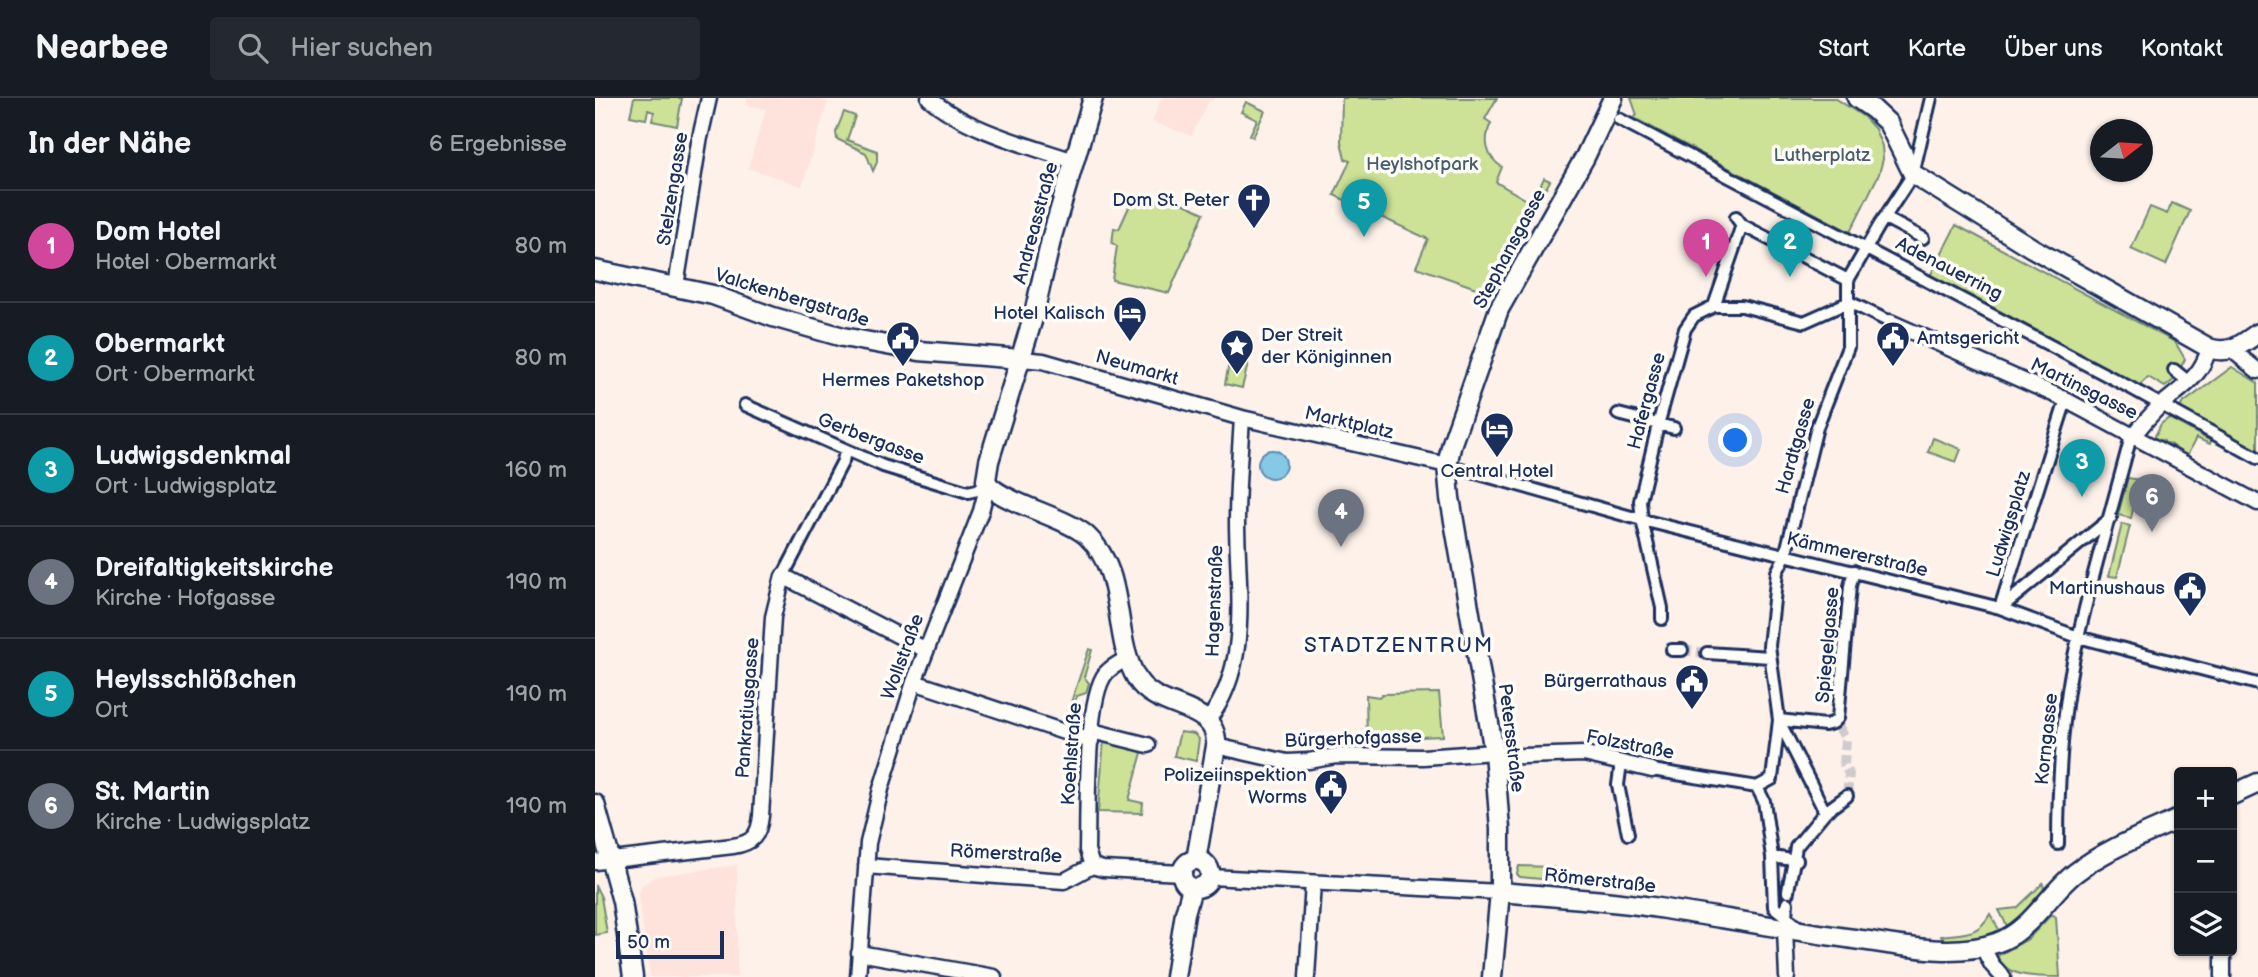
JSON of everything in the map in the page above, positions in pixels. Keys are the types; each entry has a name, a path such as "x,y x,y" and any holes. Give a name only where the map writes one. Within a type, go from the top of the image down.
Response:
{"street":[{"name":"Stelzengasse","path":"676,286 699,142 709,98"},
{"path":"929,98 974,125 1074,161"},
{"name":"Andreasstraße","path":"1021,359 1093,98"},
{"name":"Stephansgasse","path":"1447,466 1453,439 1499,309 1585,157 1613,98"},
{"path":"1857,98 1888,122 1913,174 2032,248 2209,348 2217,351 2232,350 2258,333"},
{"path":"1849,302 1804,322 1742,306 1714,306 1739,221 1848,280 1913,174 1931,98"},
{"name":"Adenauerring","path":"1619,119 2258,457"},
{"path":"1885,218 1923,238"},
{"name":"Valckenbergstraße","path":"595,270 713,295 811,329 854,340 919,351 1021,359"},
{"name":"Hardtgasse","path":"1779,720 1769,657 1777,572 1785,556 1817,427 1848,347 1848,280"},
{"name":"Martinsgasse","path":"1849,302 2066,400 2258,503"},
{"name":"Hafergasse","path":"1662,619 1663,608 1640,501 1685,329 1694,316 1714,306"},
{"path":"1738,319 1742,306"},
{"path":"2078,637 2114,518 2130,440 2161,405 2190,383 2203,366 2209,348"},
{"path":"2232,350 2258,371"},
{"name":"Neumarkt","path":"1021,359 1042,361 1242,418"},
{"name":"Wollstraße","path":"858,977 868,843 881,789 914,682 981,511 988,484 986,474 989,461 1021,359"},
{"path":"2174,370 2190,383"},
{"name":"Ludwigsplatz","path":"2000,608 2066,400"},
{"name":"Gerbergasse","path":"745,405 884,467 968,492 977,491 988,484"},
{"path":"1618,414 1674,428"},
{"name":"Marktplatz","path":"1242,418 1356,450 1447,466"},
{"name":"Hagenstraße","path":"1208,720 1227,687 1238,641 1237,522 1247,449 1242,418"},
{"name":"Pankratiusgasse","path":"604,862 733,846 748,843 755,838 760,821 773,617 783,576 843,461 845,451"},
{"name":"Kämmererstraße","path":"1447,466 1642,520 2000,608 2078,637 2258,684"},
{"name":"Petersstraße","path":"1447,466 1450,502 1494,754 1500,829 1500,892 1492,977"},
{"path":"988,484 995,491 1065,521 1093,542 1101,553 1113,583 1127,654 1137,679 1149,692 1208,720 1216,735 1216,746 1196,860"},
{"name":"Ludwigsplatz","path":"2000,608 2114,518"},
{"name":"Spiegelgasse","path":"1779,720 1838,724 1850,586 1854,571"},
{"path":"2039,575 2054,579"},
{"path":"783,576 926,650"},
{"name":"Korngasse","path":"2058,844 2058,794 2062,749 2078,637"},
{"path":"1707,653 1769,657"},
{"name":"Koehlstraße","path":"1092,866 1087,850 1091,736 1101,682 1112,667 1127,654"},
{"path":"914,682 1091,736 1148,745"},
{"path":"1779,720 1772,779 1757,787 1764,801 1772,857 1774,907 1785,923"},
{"path":"1779,720 1825,812"},
{"name":"Bürgerhofgasse","path":"1216,746 1275,761 1301,762 1336,756 1423,757 1494,754"},
{"name":"Folzstraße","path":"1494,754 1572,753 1652,770 1757,787"},
{"path":"1621,763 1618,785 1628,834"},
{"path":"2237,793 2258,783"},
{"path":"1787,977 1785,923 1795,847 1825,812 1847,796"},
{"path":"595,804 604,862 622,901 633,977"},
{"name":"Römerstraße","path":"1210,877 1500,892 1785,923 1806,932 1922,949 1982,946 2002,940 2021,929 2059,887 2082,868 2174,821"},
{"path":"1772,857 1792,859"},
{"path":"1092,866 1187,881 1202,888 1210,877 1207,866 1196,860 1187,863 1187,881 1185,913 1175,977"},
{"name":"Römerstraße","path":"866,866 1064,881 1092,866"},
{"path":"1307,977 1313,883"},
{"path":"1982,946 1991,965 2003,977"},
{"path":"859,953 994,977"},
{"path":"2223,956 2223,977"}],"shaded area":[{"path":"748,98 813,98 828,102 802,186 748,168 766,109 746,105"},
{"path":"1161,98 1213,99 1209,100 1192,136 1152,122"},
{"path":"737,865 737,977 651,977 638,896 642,885 657,876"}],"green space":[{"path":"634,98 682,98 677,126 652,121 654,112 648,110 646,119 630,116"},
{"name":"Heylshofpark","path":"1342,98 1497,98 1485,119 1491,123 1487,148 1492,158 1502,167 1496,182 1532,203 1544,178 1550,181 1492,285 1484,289 1476,288 1416,267 1428,239 1334,195 1350,161 1345,159 1341,142"},
{"name":"Lutherplatz","path":"1631,98 1835,98 1864,117 1875,129 1882,146 1883,159 1879,174 1850,232 1634,118 1637,115"},
{"path":"1246,102 1265,111 1253,137 1250,135 1257,120 1241,112"},
{"path":"844,112 855,116 847,140 877,151 877,162 873,171 866,153 837,139 836,132"},
{"path":"1134,196 1166,203 1169,197 1204,213 1169,293 1112,280 1117,246 1112,243 1114,228 1119,229"},
{"path":"2172,203 2190,211 2166,265 2131,249 2150,207 2167,214"},
{"path":"1956,225 2175,342 2185,359 2180,369 2172,367 2169,373 2176,378 2165,387 2148,377 2138,387 1930,276"},
{"path":"1230,358 1248,364 1242,388 1225,384"},
{"path":"2232,367 2258,383 2258,451 2180,409 2182,404"},
{"path":"2169,418 2211,441 2210,444 2196,438 2187,456 2168,443 2154,438 2161,424"},
{"path":"1933,438 1961,449 1956,462 1928,452"},
{"path":"2128,478 2140,480 2131,518 2118,515"},
{"path":"2122,524 2130,526 2117,577 2109,576"},
{"path":"1089,649 1092,650 1084,677 1089,683 1086,693 1077,696 1070,715 1066,717"},
{"path":"1439,693 1443,736 1367,739 1366,695 1379,697 1382,694"},
{"path":"1180,732 1194,734 1199,739 1196,761 1174,756"},
{"path":"1104,739 1143,749 1129,800 1143,803 1142,813 1098,812"},
{"path":"1519,866 1553,867 1551,880 1520,877 1517,874"},
{"path":"2043,883 2044,889 2030,910 2008,928 1999,910 2017,908"},
{"path":"595,885 601,897 607,933 595,935"},
{"path":"1990,914 2001,933 1966,941 1944,940 1941,936 1975,930"},
{"path":"2052,914 2056,917 2060,977 2023,974 2001,964 1996,957 2028,939"}],"water":[{"path":"1272,450 1282,454 1286,464 1282,474 1272,478 1262,474 1258,464 1262,454"}],"tunnel":[{"path":"1682,650 1707,653"},
{"path":"1839,727 1846,740 1844,764 1849,774 1847,796"}],"place":[{"name":"Dom St. Peter","path":"1254,230"},
{"name":"Heylsschlößchen","path":"1364,237"},
{"name":"Dom Hotel","path":"1706,277"},
{"name":"Obermarkt","path":"1790,277"},
{"name":"Hotel Kalisch","path":"1130,343"},
{"name":"Hermes Paketshop","path":"903,368"},
{"name":"Amtsgericht","path":"1893,368"},
{"name":"Der Streit der Königinnen","path":"1237,376"},
{"name":"Central Hotel","path":"1497,459"},
{"name":"Ludwigsdenkmal","path":"2082,497"},
{"name":"St. Martin","path":"2152,532"},
{"name":"Dreifaltigkeitskirche","path":"1341,547"},
{"name":"Martinushaus","path":"2190,618"},
{"name":"Bürgerrathaus","path":"1692,711"},
{"name":"Polizeiinspektion Worms","path":"1331,816"}],"district":[{"name":"STADTZENTRUM","path":"1399,645"}]}
